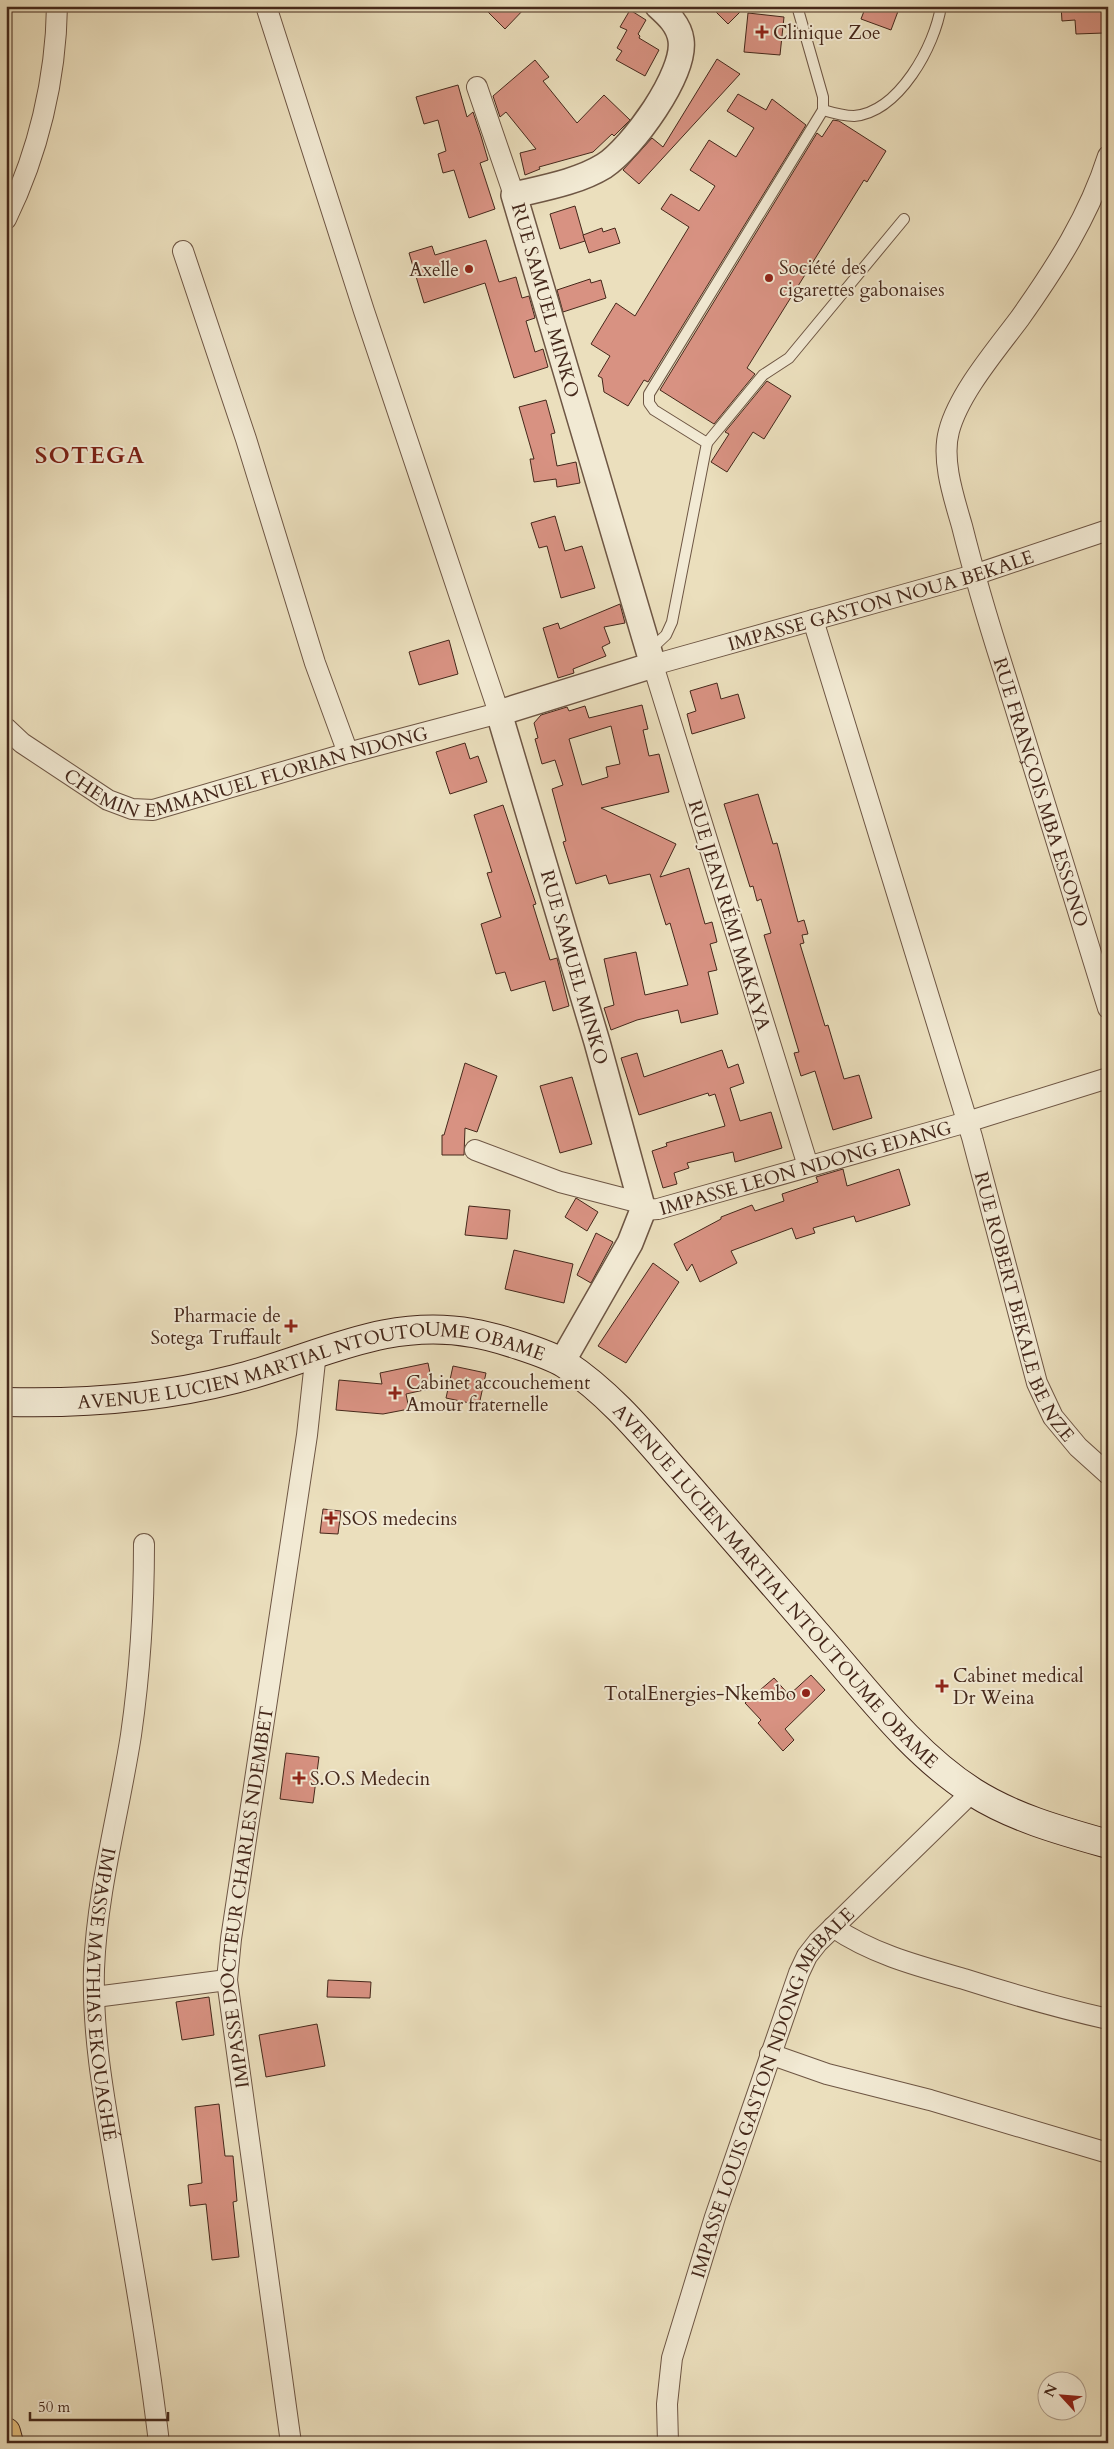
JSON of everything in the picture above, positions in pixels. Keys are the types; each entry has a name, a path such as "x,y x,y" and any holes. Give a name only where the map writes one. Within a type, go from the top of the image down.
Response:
{"main road":[{"name":"AVENUE LUCIEN MARTIAL NTOUTOUME OBAME","path":"6,1402 41,1403 198,1388 238,1378 368,1337 398,1332 440,1329 476,1333 562,1362 618,1406 899,1728 927,1756 972,1792 1018,1816 1108,1844"},
{"path":"6,2432 9,2443"}],"street":[{"path":"6,219 19,194 41,130 57,26 57,6"},
{"path":"266,6 364,311 499,713 651,659"},
{"name":"RUE SAMUEL MINKO","path":"651,659 514,195 573,179 605,165 619,154 652,112 670,86 681,56 681,40 677,26 658,6"},
{"path":"477,87 514,195"},
{"name":"RUE FRANÇOIS MBA ESSONO","path":"1108,156 1098,185 1072,240 1038,292 983,368 962,404 949,432 948,458 954,496 974,575 1108,1008"},
{"path":"183,251 246,439 315,663 348,752"},
{"name":"IMPASSE GASTON NOUA BEKALE","path":"651,659 813,620 974,575 1108,530"},
{"name":"RUE ROBERT BEKALE BE NZE","path":"813,620 967,1122 1037,1383 1053,1417 1078,1447 1108,1474"},
{"name":"RUE JEAN RÉMI MAKAYA","path":"651,659 808,1166"},
{"name":"CHEMIN EMMANUEL FLORIAN NDONG","path":"6,728 22,743 108,800 132,809 153,810 348,752 499,713"},
{"name":"RUE SAMUEL MINKO","path":"499,713 594,1033 642,1206"},
{"name":"IMPASSE LEON NDONG EDANG","path":"642,1206 658,1209 967,1122 1108,1078"},
{"path":"475,1150 560,1182 642,1206 630,1243 562,1362"},
{"name":"IMPASSE DOCTEUR CHARLES NDEMBET","path":"291,2443 227,1980 231,1939 306,1444 316,1352"},
{"name":"IMPASSE MATHIAS EKOUAGHÉ","path":"144,1544 144,1594 138,1675 130,1736 114,1820 99,1917 94,1970 99,2070 138,2298 159,2443"},
{"name":"IMPASSE LOUIS GASTON NDONG MEBALE","path":"668,2443 667,2404 672,2358 715,2218 770,2054 807,1956 833,1927 972,1792"},
{"path":"833,1927 851,1940 889,1956 1028,1998 1108,2019"},
{"path":"95,1997 227,1980"},
{"path":"770,2054 827,2074 930,2100 1108,2153"}],"lane":[{"path":"707,442 654,410 649,403 649,394 823,110 823,98 797,6"},
{"path":"823,110 854,116 870,112 890,98 909,79 927,51 939,23 941,6"},
{"path":"651,659 672,622 707,442 763,375 789,358 904,220"}],"building":[{"path":"482,6 527,6 505,29"},
{"path":"710,6 746,6 728,24"},
{"path":"866,6 900,6 891,30 861,19"},
{"path":"1061,6 1108,6 1108,17 1104,17 1104,33 1076,34 1075,20 1062,21"},
{"path":"630,10 646,20 638,34 639,38 659,50 645,76 616,60 622,51 617,48 627,30 620,27"},
{"path":"748,13 784,17 780,55 744,52"},
{"path":"717,59 740,74 639,184 623,170 652,138 663,147"},
{"path":"535,60 549,77 543,81 577,123 604,95 630,120 614,136 612,134 593,152 539,167 540,169 525,175 520,153 536,149 506,112 500,117 493,96"},
{"path":"458,85 467,117 473,112 481,136 488,160 480,163 495,209 469,218 454,170 443,173 438,154 446,151 438,120 424,124 416,97"},
{"path":"738,94 766,110 772,99 806,125 648,382 644,380 628,406 604,392 602,378 598,376 610,356 591,344 616,303 635,316 689,227 661,209 671,194 699,211 715,186 690,170 709,140 736,157 754,128 727,111"},
{"name":"Société des cigarettes gabonaises","path":"833,120 839,121 886,151 867,182 864,180 747,368 755,374 714,424 660,390 817,133 822,137"},
{"path":"575,206 585,241 560,249 550,214"},
{"path":"602,228 603,232 615,228 620,243 589,253 583,235"},
{"path":"486,240 499,282 516,277 522,298 529,296 535,318 526,321 535,352 543,349 548,367 514,378 485,283 424,303 409,253 432,246 435,255"},
{"path":"590,279 591,283 601,280 606,298 563,312 557,290"},
{"path":"767,381 791,396 764,439 753,432 727,472 711,462 729,434 725,432"},
{"path":"546,400 555,433 551,434 557,466 576,462 580,483 557,487 556,479 534,482 530,459 534,459 519,407"},
{"path":"555,516 565,551 582,546 595,588 561,598 547,546 539,548 531,523"},
{"path":"620,604 625,623 604,627 610,643 602,647 606,656 573,669 574,673 558,678 543,628 558,623 560,629"},
{"path":"449,640 458,674 419,685 409,652"},
{"path":"717,683 721,699 738,694 745,718 692,734 687,714 696,711 690,691"},
{"path":"642,705 648,729 643,730 649,756 659,754 669,792 601,808 676,844 660,877 689,868 705,924 712,922 717,942 710,944 717,970 708,972 718,1014 681,1023 678,1010 637,1020 611,1030 604,1008 614,1005 604,959 636,952 645,995 688,985 670,923 666,925 650,874 609,884 606,875 576,884 563,842 566,841 552,789 563,785 555,760 542,764 535,739 538,738 534,723 541,715 567,707 569,711 585,706 589,718","holes":["611,726 620,764 606,767 608,777 582,785 569,739"]},
{"path":"465,743 470,759 478,756 487,782 450,794 436,752"},
{"path":"758,794 773,844 777,843 798,922 804,920 808,934 802,935 804,943 800,944 825,1026 828,1025 844,1079 859,1075 872,1118 833,1130 815,1071 801,1076 794,1053 799,1052 764,935 771,933 761,899 757,901 753,886 750,887 724,804"},
{"path":"503,805 536,904 533,905 550,960 557,958 569,1006 553,1011 545,981 511,991 505,972 496,974 481,924 501,917 487,873 492,872 474,815"},
{"path":"722,1050 728,1068 738,1064 744,1083 730,1088 740,1121 771,1112 782,1148 735,1162 733,1152 687,1163 689,1168 674,1173 677,1184 663,1188 652,1151 667,1146 666,1143 725,1126 715,1094 709,1096 708,1093 639,1115 621,1058 637,1053 644,1077"},
{"path":"465,1063 497,1076 477,1132 465,1128 464,1155 442,1155 442,1135 444,1135"},
{"path":"572,1077 592,1144 560,1153 540,1086"},
{"path":"843,1169 847,1186 899,1169 910,1205 856,1222 854,1216 813,1228 815,1233 796,1239 792,1228 731,1251 737,1263 700,1282 692,1264 687,1271 674,1244 721,1219 721,1217 752,1205 755,1211 784,1201 782,1194 818,1182 816,1177"},
{"path":"576,1198 598,1212 587,1231 565,1217"},
{"path":"469,1206 510,1210 507,1239 465,1235"},
{"path":"596,1233 613,1242 591,1283 577,1275"},
{"path":"514,1250 573,1264 564,1303 505,1289"},
{"path":"653,1263 679,1282 626,1363 598,1346"},
{"path":"428,1363 433,1388 406,1394 409,1409 383,1414 336,1410 339,1380 382,1384 380,1373"},
{"path":"453,1366 486,1373 479,1405 446,1398"},
{"path":"323,1509 341,1511 338,1534 320,1533"},
{"path":"811,1675 825,1690 785,1729 794,1740 783,1751 758,1723 761,1720 745,1703 774,1678 789,1695"},
{"name":"S.O.S Medecin","path":"286,1753 319,1757 313,1803 280,1799"},
{"path":"328,1980 371,1982 370,1998 327,1997"},
{"path":"209,1997 214,2035 182,2040 176,2002"},
{"path":"317,2024 325,2066 266,2077 259,2035"},
{"path":"219,2104 225,2156 233,2156 237,2201 233,2202 239,2257 212,2260 206,2204 190,2206 188,2185 202,2183 195,2107"}],"place":[{"name":"Clinique Zoe","path":"762,32"},
{"name":"Axelle","path":"469,269"},
{"name":"Société des cigarettes gabonaises","path":"769,278"},
{"name":"Pharmacie de Sotega Truffault","path":"291,1326"},
{"name":"Cabinet accouchement Amour fraternelle","path":"395,1393"},
{"name":"SOS medecins","path":"331,1518"},
{"name":"Cabinet medical Dr Weina","path":"942,1686"},
{"name":"TotalEnergies-Nkembo","path":"806,1693"},
{"name":"S.O.S Medecin","path":"299,1778"}],"district":[{"name":"SOTEGA","path":"90,455"}]}
